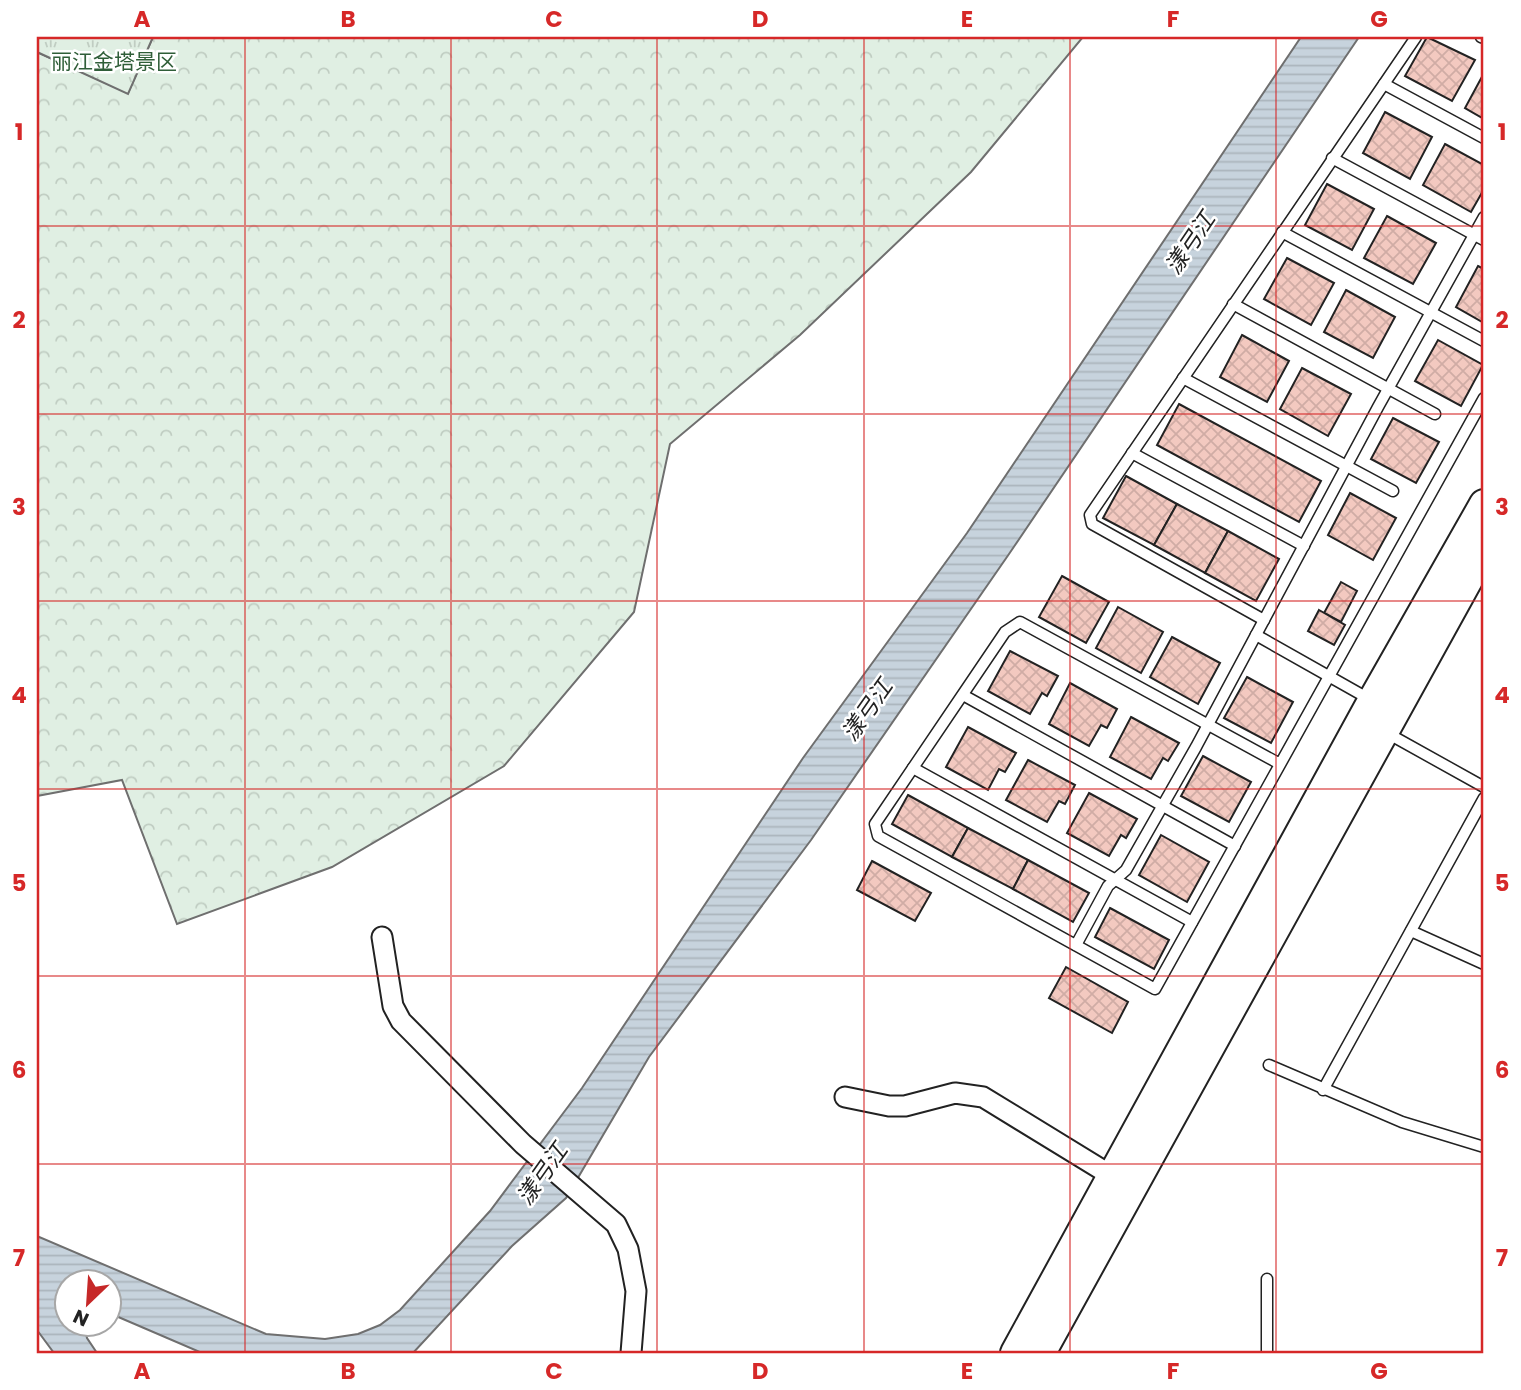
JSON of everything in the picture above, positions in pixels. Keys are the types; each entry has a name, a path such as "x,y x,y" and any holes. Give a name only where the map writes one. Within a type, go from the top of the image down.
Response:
{"street":[{"path":"1015,1353 1484,504"},
{"path":"1041,1353 1484,551"},
{"path":"382,937 393,1006 401,1021 523,1144 616,1224 628,1249 636,1291 631,1353"},
{"path":"845,1097 889,1106 905,1106 955,1093 983,1097 1112,1176"}],"lane":[{"path":"1264,620 1092,524 1090,515 1416,37"},
{"path":"1384,83 1484,138"},
{"path":"1332,158 1484,240"},
{"path":"1076,945 1108,886 1126,870 1208,725 1388,388 1484,217"},
{"path":"1282,232 1484,341"},
{"path":"1233,304 1435,414"},
{"path":"1183,378 1393,491"},
{"path":"1280,764 1020,622 1005,632 874,824 878,836 1154,989 1192,922 1484,398"},
{"path":"1132,453 1304,546"},
{"path":"1256,635 1373,701"},
{"path":"962,695 1234,846"},
{"path":"1383,730 1484,787"},
{"path":"913,768 1192,922"},
{"path":"1323,1090 1484,798"},
{"path":"1411,931 1484,964"},
{"path":"1269,1065 1402,1122 1484,1147"},
{"path":"1266,1279 1267,1353"}],"green space":[{"name":"丽江金塔景区","path":"37,37 153,37 128,94 37,52"},
{"path":"153,37 1083,37 971,172 800,335 670,444 634,612 504,766 332,867 177,924 122,780 37,796 37,52 128,93"}],"water":[{"name":"漾弓江","path":"1301,37 1359,37 1009,554 811,840 649,1057 566,1198 512,1246 413,1353 202,1353 122,1319 122,1272 266,1334 325,1339 358,1334 380,1325 400,1310 490,1211 582,1088 803,758 967,533"},
{"path":"37,1236 112,1268 52,1268 52,1338 87,1338 97,1353 54,1353 37,1330"}],"building":[{"path":"1427,37 1475,60 1452,101 1405,76"},
{"path":"1484,73 1484,119 1465,108"},
{"path":"1385,112 1432,137 1410,179 1363,153"},
{"path":"1445,144 1484,165 1484,189 1471,212 1423,185"},
{"path":"1327,184 1374,209 1352,250 1305,225"},
{"path":"1387,216 1436,243 1413,284 1364,258"},
{"path":"1287,258 1334,283 1311,325 1264,299"},
{"path":"1478,266 1484,269 1484,323 1456,307"},
{"path":"1346,290 1395,317 1373,358 1324,332"},
{"path":"1242,335 1289,361 1267,402 1220,377"},
{"path":"1438,340 1483,365 1461,406 1415,381"},
{"path":"1302,368 1351,394 1328,436 1280,409"},
{"path":"1179,404 1321,481 1299,522 1157,445"},
{"path":"1393,418 1439,442 1416,483 1371,459"},
{"path":"1126,476 1177,504 1154,545 1103,518"},
{"path":"1350,493 1396,518 1373,560 1328,535"},
{"path":"1177,504 1228,531 1205,573 1154,545"},
{"path":"1228,531 1279,559 1256,601 1205,573"},
{"path":"1062,576 1109,602 1086,643 1039,617"},
{"path":"1341,582 1357,591 1341,622 1324,613"},
{"path":"1118,607 1163,632 1141,673 1096,648"},
{"path":"1319,610 1345,625 1334,645 1308,631"},
{"path":"1172,637 1220,663 1198,704 1150,677"},
{"path":"1010,651 1058,676 1047,696 1042,693 1030,714 988,691"},
{"path":"1247,677 1293,702 1271,743 1224,718"},
{"path":"1070,683 1117,709 1107,728 1101,725 1089,746 1049,724"},
{"path":"1131,717 1179,743 1168,761 1163,758 1151,779 1110,757"},
{"path":"968,727 1016,753 1005,772 999,769 988,790 946,767"},
{"path":"1203,756 1251,782 1229,822 1181,796"},
{"path":"1028,760 1075,785 1065,804 1059,801 1047,822 1006,800"},
{"path":"1089,793 1137,819 1126,838 1121,835 1109,856 1067,833"},
{"path":"908,795 968,828 952,857 892,824"},
{"path":"968,828 1028,860 1013,889 952,857"},
{"path":"1161,835 1209,862 1187,902 1139,875"},
{"path":"1028,860 1089,893 1073,922 1013,889"},
{"path":"872,861 931,893 915,921 857,890"},
{"path":"1110,908 1169,940 1154,969 1095,937"},
{"path":"1066,967 1128,1002 1112,1033 1049,998"}]}
